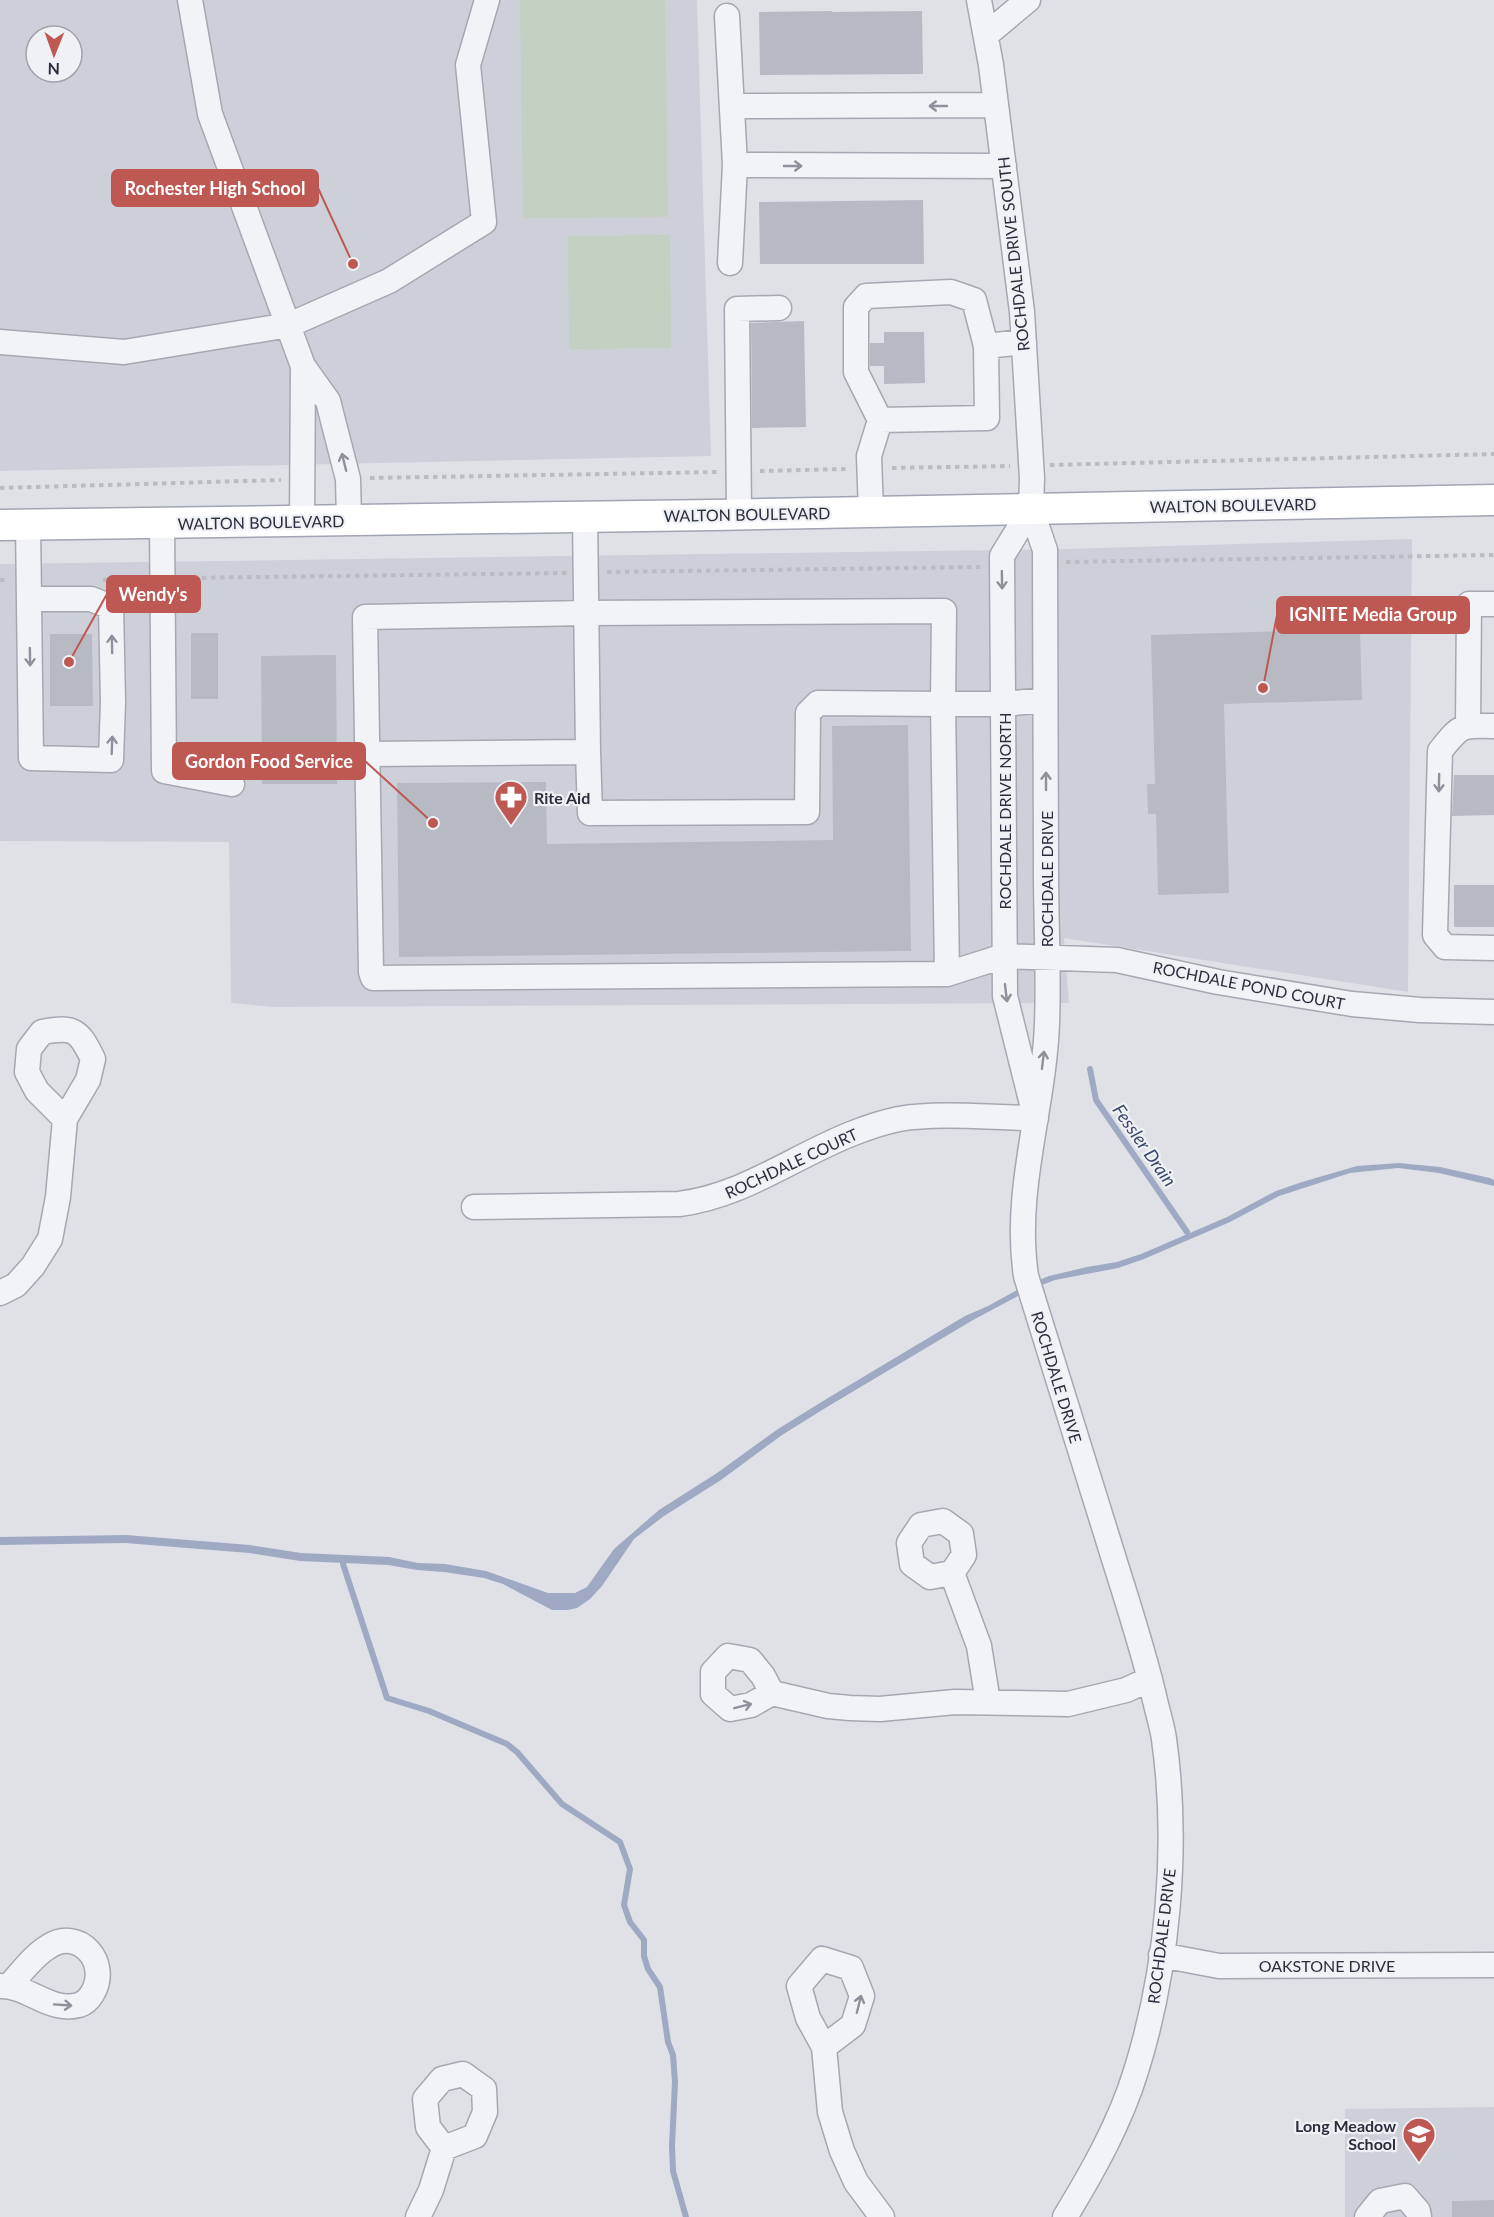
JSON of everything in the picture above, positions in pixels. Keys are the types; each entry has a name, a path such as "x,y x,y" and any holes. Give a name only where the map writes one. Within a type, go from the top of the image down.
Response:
{"main road":[{"name":"WALTON BOULEVARD","path":"14,525 1494,500"}],"street":[{"path":"190,0 210,114 303,366 328,401 348,478 349,520"},
{"path":"0,342 124,352 289,325 389,281 484,222 468,65 487,0"},
{"name":"ROCHDALE DRIVE SOUTH","path":"979,0 996,105 1022,312 1032,478 1031,509"},
{"path":"986,35 1028,0"},
{"path":"727,16 735,165 730,263"},
{"path":"732,106 996,105"},
{"path":"735,165 1004,166"},
{"path":"871,512 869,456 880,420 856,372 856,307 866,296 951,292 974,300 986,346 987,418 880,420"},
{"path":"738,514 737,309 779,308"},
{"path":"986,346 1024,342"},
{"path":"302,521 303,366"},
{"name":"ROCHDALE DRIVE","path":"1031,509 1045,550 1047,1025 1022,1212 1023,1255 1026,1276 1150,1679 1163,1737 1170,1803 1171,1881 1150,2020 1136,2072 1096,2165 1065,2217"},
{"name":"ROCHDALE DRIVE NORTH","path":"1031,509 1002,556 1004,956 1005,996 1036,1118"},
{"path":"585,516 590,813 807,812 808,713 818,704 1003,704 1046,700"},
{"path":"162,523 164,771 232,784"},
{"path":"14,525 30,589 32,758 111,759 113,702 111,607 90,599 30,589"},
{"path":"1468,726 1469,604 1494,604"},
{"path":"588,752 367,754 365,617 944,611 947,974"},
{"path":"1494,726 1468,726 1457,730 1440,751 1436,936 1445,947 1494,948"},
{"name":"ROCHDALE POND COURT","path":"367,754 371,972 373,978 947,974 1004,956 1046,957 1118,960 1218,981 1383,1008 1494,1012"},
{"name":"ROCHDALE COURT","path":"474,1207 679,1204 704,1201 733,1191 851,1133 899,1119 1036,1118"},
{"path":"0,1293 16,1285 33,1266 50,1239 58,1197 65,1119"},
{"path":"952,1573 979,1646 988,1702"},
{"path":"772,1693 828,1706 850,1708 880,1709 955,1702 1068,1704 1126,1690 1150,1679"},
{"name":"OAKSTONE DRIVE","path":"1161,1955 1219,1966 1494,1965"},
{"path":"824,2047 830,2112 842,2151 856,2182 882,2217"},
{"path":"418,2217 431,2190 444,2148"},
{"path":"1367,2217 1380,2201 1405,2196 1418,2211 1419,2217"}],"path":[{"path":"1045,563 1494,555"},
{"path":"101,580 1002,567"},
{"path":"0,580 30,589"}],"shaded area":[{"path":"0,0 697,0 711,456 0,471"},
{"path":"1412,539 1408,992 1064,938 1069,1003 274,1007 231,1003 229,842 0,841 0,564 1065,549"},
{"name":"Long Meadow School","path":"1494,2107 1494,2217 1345,2217 1345,2109"}],"green space":[{"path":"520,0 665,0 668,217 523,218"},
{"path":"670,235 671,348 569,349 568,236"}],"water":[{"path":"1399,1163 1440,1167 1490,1178 1494,1180 1494,1186 1439,1173 1398,1168 1350,1173 1279,1196 1230,1222 1144,1259 1118,1268 1055,1280 1029,1290 973,1320 827,1407 664,1516 634,1539 602,1586 590,1599 577,1608 552,1610 503,1584 484,1578 388,1565 300,1561 249,1553 125,1543 0,1545 0,1537 126,1535 250,1545 301,1553 389,1557 418,1563 445,1564 486,1571 548,1593 575,1593 587,1587 614,1549 659,1510 717,1473 778,1429 965,1316 1049,1276 1117,1262 1141,1254 1227,1217 1276,1191 1357,1166"}],"building":[{"path":"922,11 923,74 760,75 759,12"},
{"path":"923,200 924,264 760,264 759,202"},
{"path":"804,321 806,427 752,428 751,323"},
{"path":"884,332 924,332 925,383 884,384 884,366 870,366 870,343 884,343"},
{"path":"1360,629 1362,700 1224,704 1229,893 1158,895 1156,814 1148,814 1147,784 1155,784 1151,635"},
{"path":"191,633 218,633 218,699 191,699"},
{"path":"50,634 92,634 93,706 50,706"},
{"path":"336,655 337,784 262,784 261,656"},
{"path":"908,725 911,951 399,957 397,783 546,782 547,844 833,840 832,726"},
{"path":"1454,775 1494,775 1494,815 1452,816"},
{"path":"1454,885 1494,885 1494,927 1454,927"},
{"path":"1494,2200 1494,2217 1452,2217 1452,2201"}],"waterway":[{"name":"Fessler Drain","path":"1090,1069 1096,1100 1187,1232"},
{"path":"343,1564 387,1698 429,1711 507,1744 517,1752 562,1804 620,1842 630,1869 624,1905 630,1922 644,1940 644,1956 648,1969 660,1987 668,2042 673,2055 675,2082 673,2171 686,2217"}],"place":[{"name":"Rochester High School","path":"353,264"},
{"name":"Wendy's","path":"69,662"},
{"name":"IGNITE Media Group","path":"1263,688"},
{"name":"Gordon Food Service","path":"433,823"},
{"name":"Rite Aid","path":"511,826"},
{"name":"Long Meadow School","path":"1419,2163"}]}
